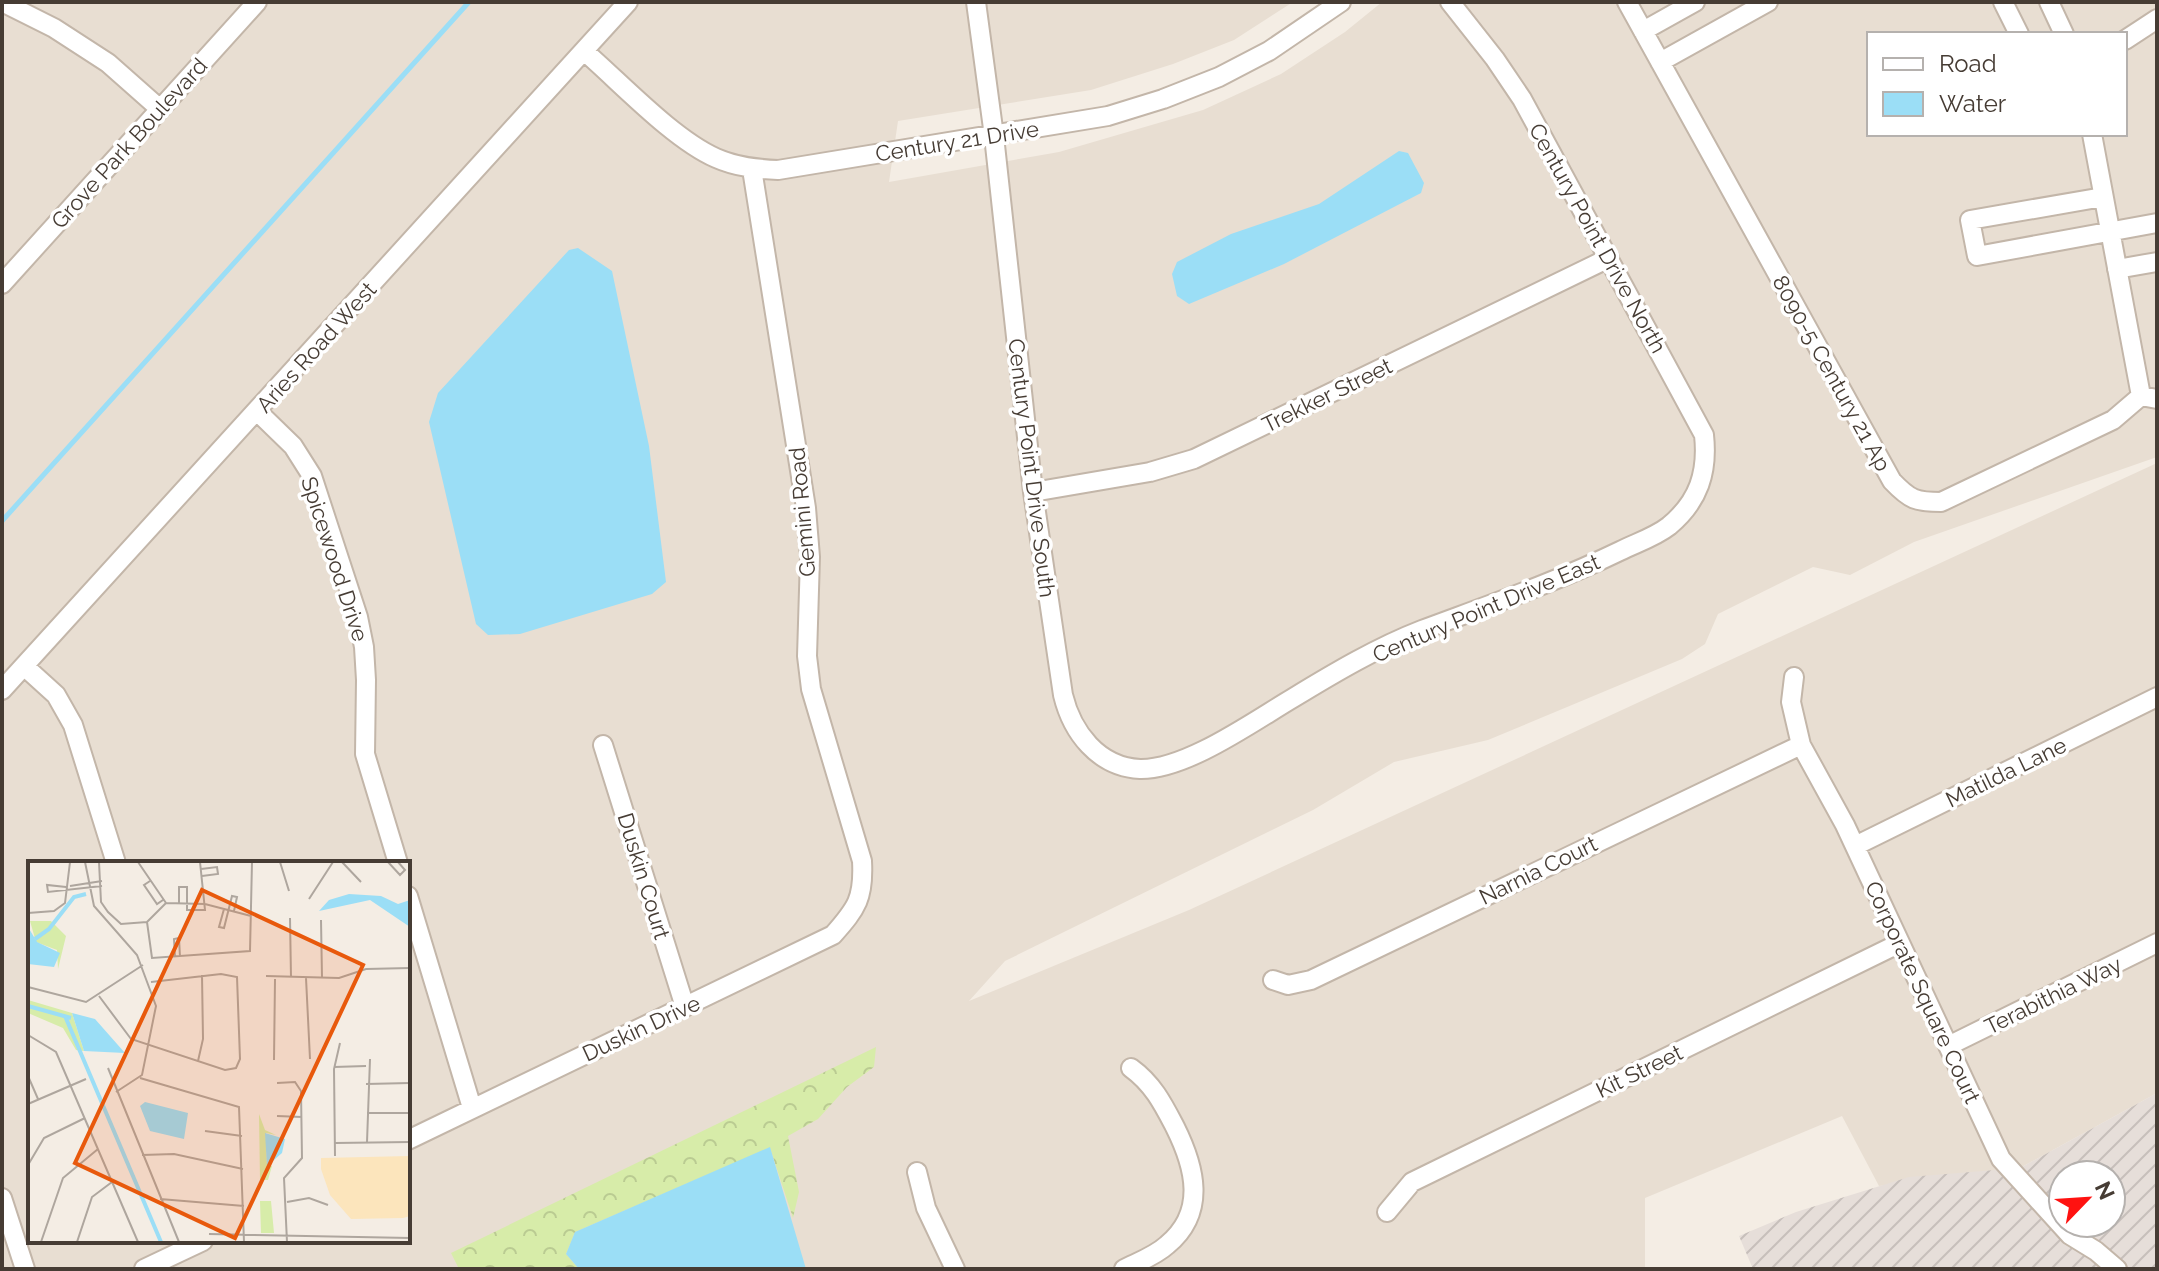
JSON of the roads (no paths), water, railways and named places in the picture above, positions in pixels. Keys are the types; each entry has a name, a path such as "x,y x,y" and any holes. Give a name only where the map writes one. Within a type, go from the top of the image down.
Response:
{"street":[{"path":"2,2 54,28 108,63 160,109"},
{"name":"Grove Park Boulevard","path":"2,284 257,2"},
{"name":"Aries Road West","path":"2,690 628,2"},
{"name":"Century Point Drive South","path":"976,2 1033,492 1067,712 1080,736 1094,750 1108,761 1130,768"},
{"name":"Century 21 Drive","path":"584,51 691,144 718,159 752,169 778,170 1108,116 1219,77 1269,51 1341,2"},
{"name":"Century Point Drive North","path":"1450,2 1522,99 1704,435 1705,471 1700,488"},
{"name":"8090-5 Century 21 Ap","path":"1627,2 1892,481 1906,495 1919,502 1941,502 2113,420 2149,398"},
{"path":"1643,31 1695,2"},
{"path":"1660,62 1768,2"},
{"path":"2003,2 2018,32"},
{"path":"2049,2 2063,32"},
{"path":"2127,39 2157,19"},
{"path":"2092,136 2109,233 2149,398"},
{"name":"Gemini Road","path":"752,169 806,508 810,557 807,656 811,689 862,861 860,900"},
{"path":"2103,197 1970,220 1977,256 2157,223"},
{"name":"Trekker Street","path":"1033,492 1150,472 1194,459 1609,258"},
{"path":"2117,269 2157,262"},
{"name":"Spicewood Drive","path":"258,412 293,446 312,476 358,617 366,680 365,754 397,861"},
{"name":"Century Point Drive East","path":"1130,768 1165,766 1178,761 1240,731 1291,699 1419,631 1591,565 1665,529 1691,504 1700,488"},
{"path":"24,666 56,695 73,725 115,861"},
{"name":"Corporate Square Court","path":"1794,677 1791,702 1801,745 1855,846 2001,1159 2070,1235 2117,1269"},
{"name":"Matilda Lane","path":"1855,846 2157,697"},
{"name":"Duskin Court","path":"603,745 685,1007"},
{"name":"Narnia Court","path":"1273,980 1288,985 1311,980 1801,745"},
{"name":"Duskin Drive","path":"410,1139 833,935 860,900"},
{"path":"410,903 472,1108"},
{"name":"Kit Street","path":"1387,1212 1412,1182 1900,943"},
{"name":"Terabithia Way","path":"1948,1046 2157,943"},
{"path":"1124,1269 1169,1244 1187,1218 1195,1181 1190,1160 1151,1085 1131,1068"},
{"path":"917,1172 926,1208 955,1269"},
{"path":"2,1198 25,1269"},
{"path":"144,1269 199,1243"}],"water":[{"path":"1399,151 1408,153 1424,183 1421,193 1284,264 1189,304 1177,296 1172,274 1177,262 1231,234 1319,204"},
{"path":"578,248 612,271 649,446 666,582 652,594 520,634 488,635 476,624 429,422 438,393 569,250"},
{"path":"770,1147 806,1269 579,1269 566,1254 575,1232"}],"waterway":[{"path":"2,521 469,2"}]}
